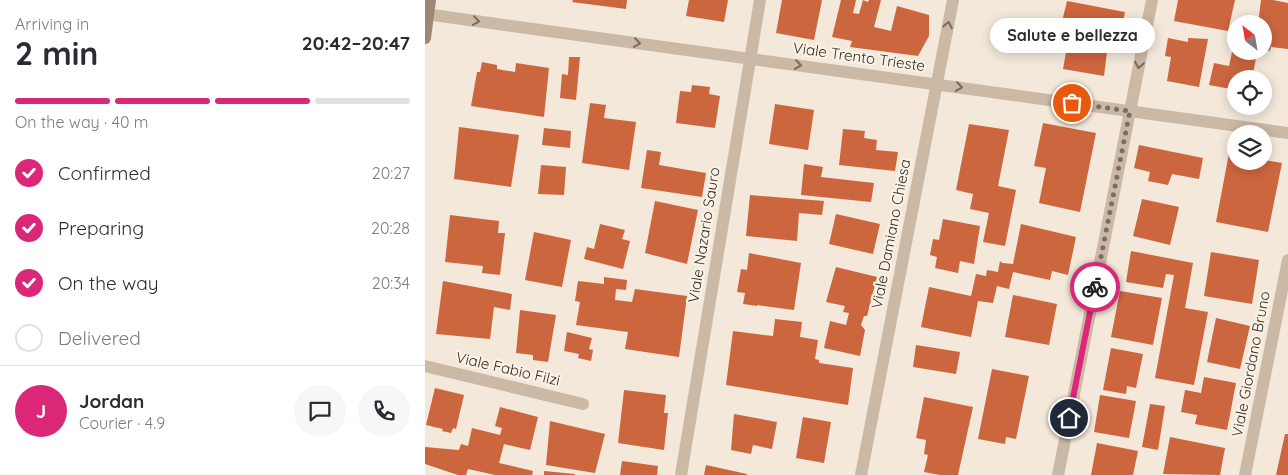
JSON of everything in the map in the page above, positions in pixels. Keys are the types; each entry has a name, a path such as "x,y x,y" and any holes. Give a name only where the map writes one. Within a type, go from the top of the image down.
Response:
{"street":[{"path":"425,38 430,0"},
{"name":"Viale Nazario Sauro","path":"681,475 760,0"},
{"name":"Viale Damiano Chiesa","path":"861,475 953,0"},
{"path":"1058,475 1152,0"},
{"name":"Viale Trento Trieste","path":"427,14 1288,133"},
{"name":"Viale Giordano Bruno","path":"1245,475 1288,260"},
{"name":"Viale Fabio Filzi","path":"425,366 583,404"}],"building":[{"path":"573,0 627,0 626,9 572,2"},
{"path":"689,0 728,0 724,22 686,16"},
{"path":"782,0 822,0 814,40 776,33"},
{"path":"841,0 856,0 853,13 859,14 863,0 868,2 869,0 881,0 874,27 891,31 897,6 929,15 929,36 918,56 850,47 852,41 832,37"},
{"path":"1178,0 1235,0 1232,15 1227,15 1227,31 1174,21"},
{"path":"1261,0 1288,3 1288,49 1273,47 1273,15 1259,15"},
{"path":"1067,1 1125,12 1121,33 1117,33 1114,53 1107,52 1104,76 1063,69 1069,36 1059,34"},
{"path":"1168,38 1188,42 1188,38 1208,39 1199,87 1167,81 1171,57 1165,56"},
{"path":"569,57 580,57 576,100 560,98 562,74 568,75"},
{"path":"1230,60 1256,60 1254,70 1227,70 1227,88 1209,85 1214,63 1229,66"},
{"path":"482,62 497,65 497,69 515,72 516,63 549,68 544,117 471,106 477,72 480,72"},
{"path":"692,85 710,87 709,94 720,96 715,128 676,123 680,91 691,92"},
{"path":"590,103 606,105 604,118 636,122 629,170 582,163"},
{"path":"775,104 814,110 808,150 769,144"},
{"path":"1043,123 1096,133 1080,212 1039,203 1046,168 1034,166"},
{"path":"969,124 1009,130 998,186 1016,190 1005,246 983,242 989,213 970,209 973,194 956,190"},
{"path":"459,127 519,135 511,187 454,179"},
{"path":"544,128 571,131 570,148 542,145"},
{"path":"843,129 865,131 864,138 877,140 876,150 898,152 895,171 839,165"},
{"path":"1139,145 1203,158 1199,179 1172,174 1168,185 1148,181 1150,172 1134,168"},
{"path":"647,150 661,152 659,165 706,173 702,197 641,188"},
{"path":"1272,161 1282,163 1268,232 1216,222 1227,164 1227,170 1272,170"},
{"path":"804,164 823,167 821,177 874,183 871,202 801,195"},
{"path":"541,165 566,167 564,195 538,194"},
{"path":"750,195 824,201 822,215 799,213 797,241 746,236"},
{"path":"1142,199 1179,207 1170,245 1133,236"},
{"path":"655,201 698,210 687,264 645,253"},
{"path":"836,214 880,224 873,254 829,244"},
{"path":"450,215 499,221 498,233 505,233 500,275 482,273 483,266 445,262"},
{"path":"943,219 980,226 974,264 960,261 958,273 935,268 937,257 930,255 933,239 939,240"},
{"path":"600,224 625,230 622,239 630,241 623,269 584,259 587,247 594,249"},
{"path":"1021,224 1076,237 1068,275 1052,271 1050,280 1013,272 1009,289 997,286 993,303 978,301 971,337 921,327 929,287 971,296 976,274 986,276 987,270 998,272 1000,261 1013,264"},
{"path":"534,232 571,240 562,287 525,280"},
{"path":"1131,251 1193,263 1185,308 1208,312 1194,385 1155,378 1174,275 1166,274 1163,288 1126,282"},
{"path":"1211,252 1259,260 1252,304 1204,296"},
{"path":"749,253 801,263 794,310 743,304 745,293 737,292 741,269 747,270"},
{"path":"836,267 877,277 867,316 864,316 861,325 865,330 860,356 824,348 830,321 846,325 849,313 843,312 845,306 826,302"},
{"path":"604,277 627,280 626,290 616,289 615,300 632,302 635,289 687,296 679,357 625,349 628,332 576,325 580,302 575,301 578,281 604,284"},
{"path":"443,281 512,294 510,310 494,307 490,339 436,334"},
{"path":"1120,291 1162,298 1153,345 1111,337"},
{"path":"1013,295 1057,304 1049,345 1005,337"},
{"path":"520,310 556,315 548,362 533,360 533,355 516,353"},
{"path":"1216,318 1250,326 1240,369 1207,362"},
{"path":"775,319 802,322 800,337 818,340 815,359 819,360 819,363 853,368 848,405 726,385 733,331 773,336"},
{"path":"567,332 592,338 589,349 593,350 591,361 578,358 579,354 564,351"},
{"path":"916,345 960,352 956,374 913,367"},
{"path":"1111,348 1143,354 1136,388 1127,386 1126,394 1103,390"},
{"path":"992,369 1029,376 1016,439 1006,437 1005,444 978,439"},
{"path":"1204,377 1236,383 1227,430 1195,424 1197,415 1181,412 1185,390 1201,393"},
{"path":"435,388 464,395 456,429 453,428 451,433 426,425"},
{"path":"624,390 666,395 664,413 668,413 664,450 618,443"},
{"path":"1100,395 1136,401 1129,438 1094,432"},
{"path":"924,397 973,407 958,475 940,475 924,472 928,455 924,454 926,440 916,438"},
{"path":"1150,404 1165,406 1158,450 1142,447"},
{"path":"500,407 538,417 530,450 504,444 499,463 533,471 532,475 495,475 468,469 466,475 458,475 425,464 425,447 459,450 461,444 468,446 472,428 500,435 502,428 495,426"},
{"path":"734,414 777,422 772,449 753,445 751,454 731,450"},
{"path":"803,417 831,422 824,463 796,458"},
{"path":"550,421 605,434 595,473 546,465"},
{"path":"1285,434 1288,434 1288,475 1276,475"},
{"path":"1170,437 1225,448 1220,475 1163,474"},
{"path":"1097,443 1138,451 1133,475 1091,475"},
{"path":"622,461 658,466 657,475 620,475"},
{"path":"706,465 747,474 747,475 704,475"},
{"path":"544,471 575,474 575,475 544,475"}],"way so far":[{"path":"1072,103 1130,111 1095,287"}],"place":[{"name":"Salute e bellezza","path":"1072,103"}],"route":[{"path":"1069,418 1095,287"}]}
